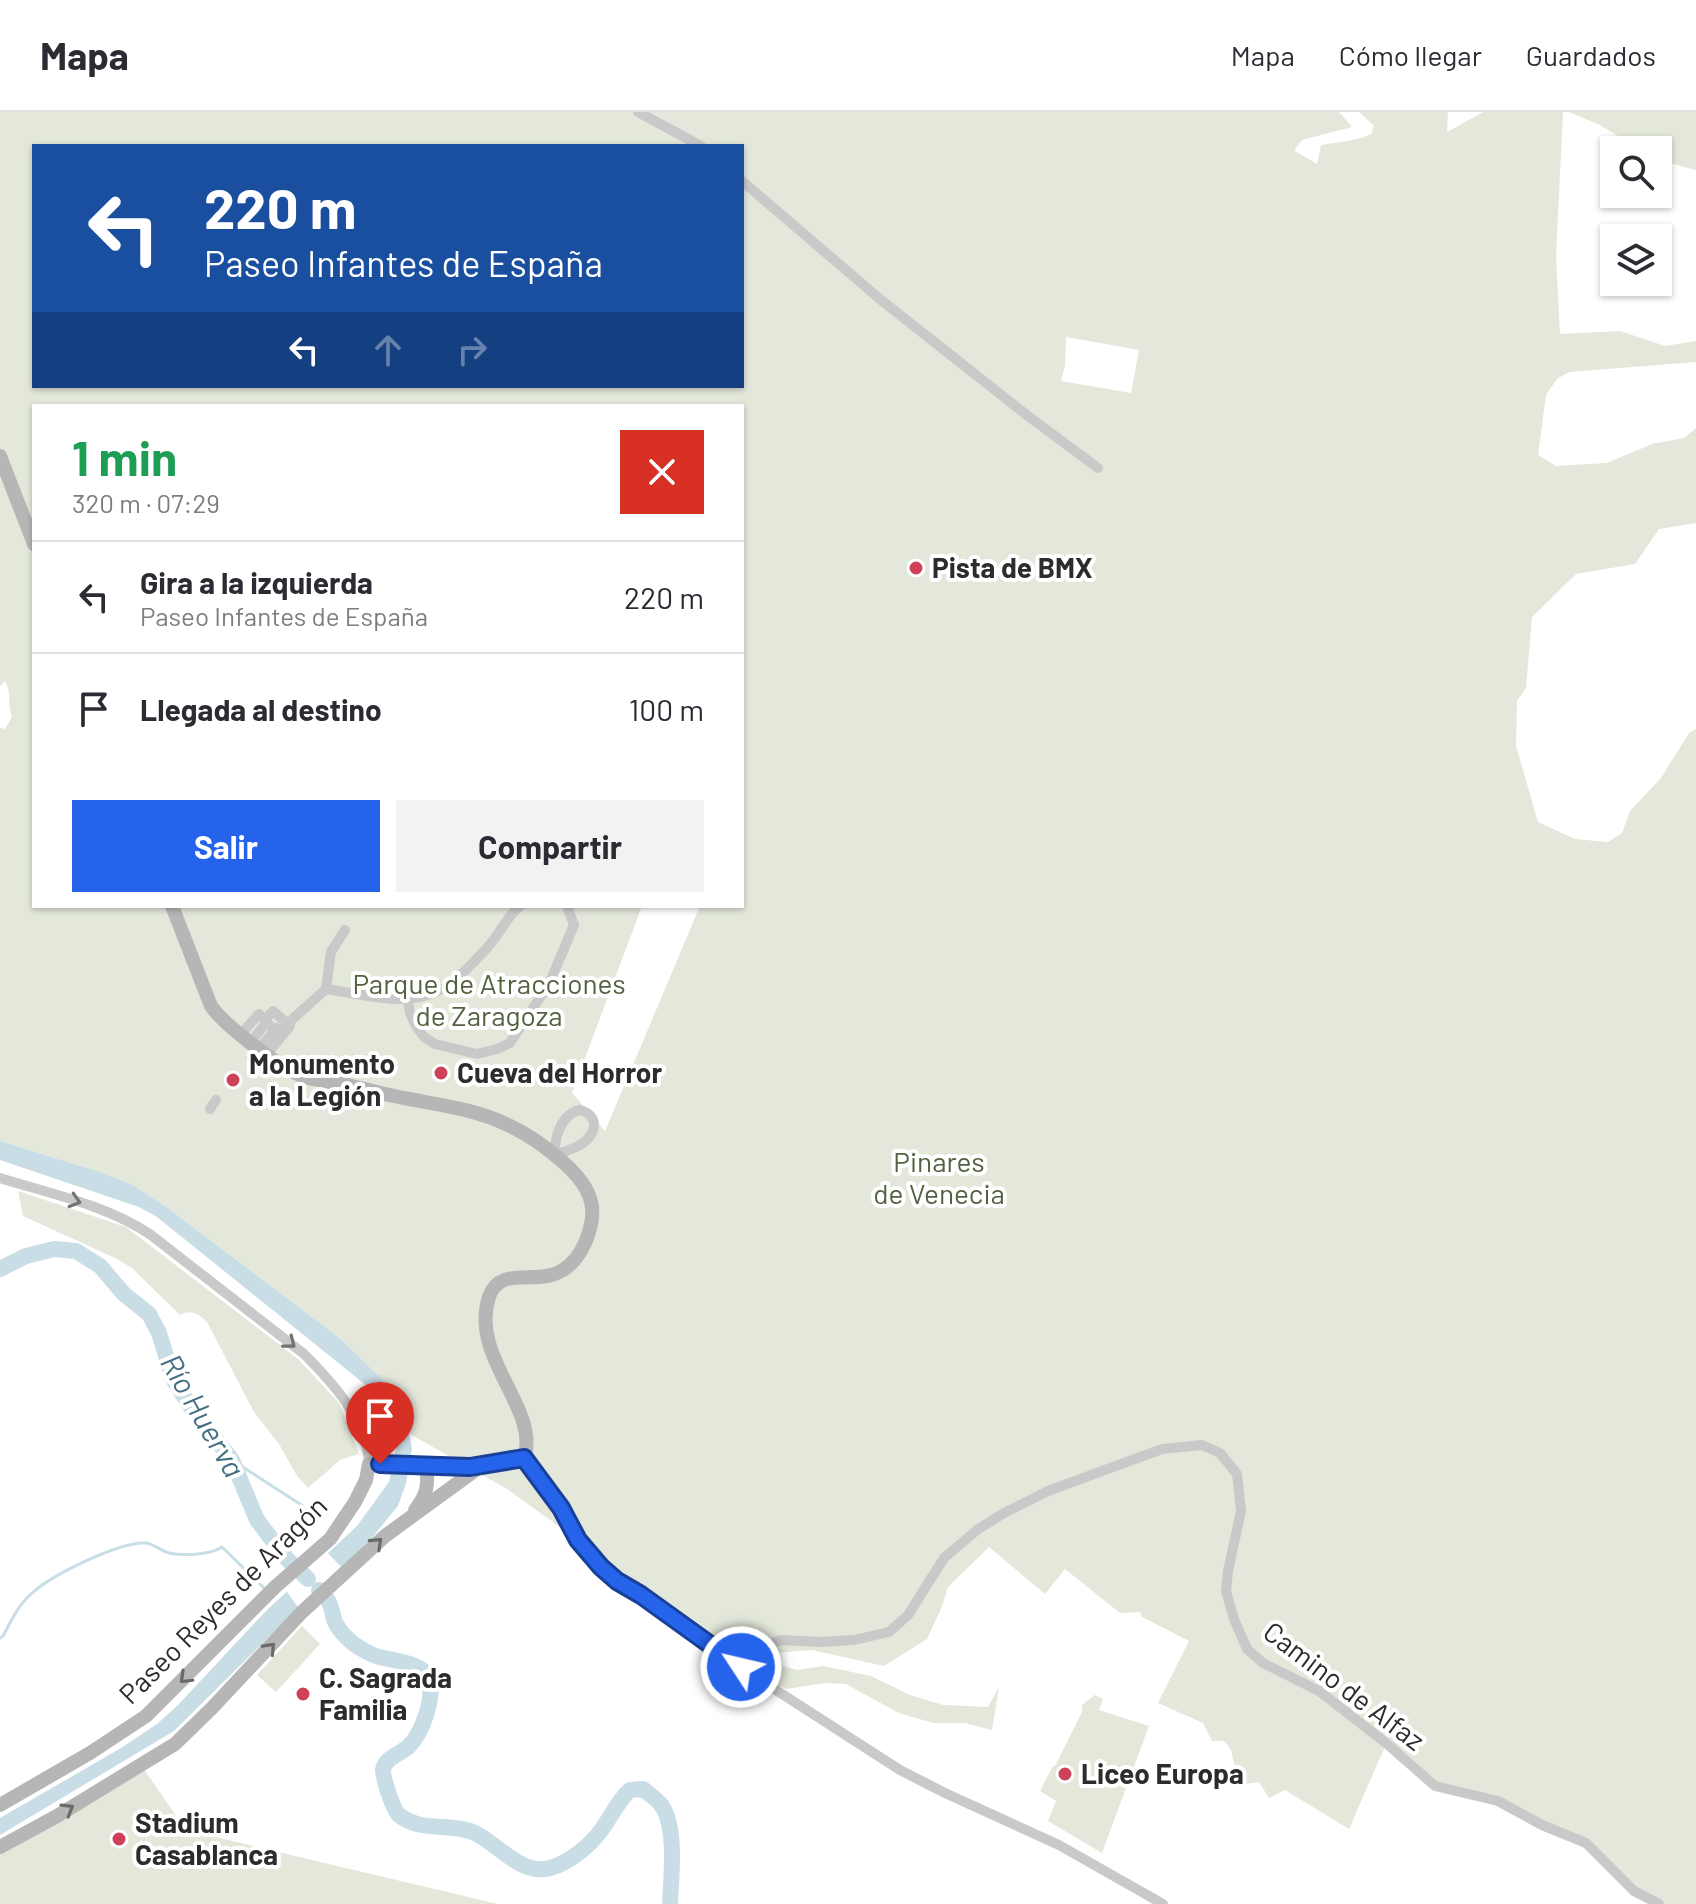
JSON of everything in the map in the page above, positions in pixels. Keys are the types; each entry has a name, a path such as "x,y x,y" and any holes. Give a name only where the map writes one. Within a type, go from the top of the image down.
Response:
{"street":[{"path":"638,112 697,144"},
{"path":"744,183 881,300 1098,468"},
{"path":"0,456 32,539"},
{"path":"173,908 211,1006 254,1047 303,1076 470,1112 507,1124 555,1155 579,1178 590,1197 592,1221 585,1244 571,1264 555,1274 515,1277 499,1282 489,1297 489,1336 494,1360 525,1424 528,1442 524,1458"},
{"path":"254,1047 276,1022 326,989 408,1001 440,990 489,946 517,908"},
{"path":"408,1001 416,1026 424,1037 435,1044 477,1054 510,1043 549,984 574,925 571,908"},
{"path":"326,989 331,952 345,930"},
{"path":"254,1047 259,1014 276,1022"},
{"path":"585,1111 593,1118 594,1125 586,1141 555,1155 556,1137 572,1112 585,1111"},
{"path":"538,1143 556,1137"},
{"path":"0,1178 81,1202 135,1224 151,1235 319,1368 346,1402 365,1439 369,1464 481,1466 524,1458"},
{"name":"Camino de Alfaz","path":"727,1657 781,1640 854,1640 889,1632 908,1615 944,1558 977,1530 1004,1513 1048,1491 1162,1449 1202,1445 1220,1453 1237,1474 1241,1511 1226,1591 1247,1649 1263,1663 1319,1691 1435,1786 1498,1801 1542,1825 1586,1843 1634,1891 1659,1904"},
{"path":"524,1458 561,1508 578,1540 617,1581 797,1705 911,1776 1059,1845 1163,1904"},
{"name":"Paseo Reyes de Aragón","path":"0,1805 90,1753 146,1716 336,1531 366,1480 369,1464"},
{"path":"410,1516 427,1491 421,1466"},
{"path":"0,1847 175,1744 302,1612 385,1536 481,1466"}],"green space":[{"path":"0,112 1339,112 1352,127 1302,140 1295,149 1317,164 1321,145 1371,134 1374,126 1359,112 1448,112 1447,132 1483,112 1563,112 1556,256 1560,334 1620,331 1665,346 1696,341 1696,362 1569,372 1557,379 1546,395 1538,455 1556,466 1607,463 1652,444 1684,438 1696,428 1696,523 1659,529 1635,564 1576,574 1532,617 1526,688 1517,701 1516,746 1538,822 1575,839 1608,842 1622,833 1630,811 1661,778 1689,733 1696,729 1696,1904 1659,1904 1634,1891 1586,1843 1521,1813 1435,1786 1386,1744 1349,1829 1285,1790 1269,1798 1259,1782 1239,1785 1231,1750 1224,1741 1212,1741 1203,1723 1158,1703 1189,1641 1142,1617 1140,1612 1120,1613 1065,1569 1045,1594 989,1547 948,1587 927,1639 884,1666 812,1650 727,1657 617,1581 578,1540 507,1489 408,1433 398,1395 342,1340 164,1205 131,1184 0,1141 0,728 5,729 12,717 5,681 0,686","holes":["1066,337 1139,350 1131,393 1061,381"]},
{"path":"1569,112 1696,112 1696,170 1672,164 1672,136 1618,136"},
{"path":"18,1191 126,1227 298,1359 339,1403 359,1454 340,1460 308,1488 254,1412 207,1322 194,1313 180,1315 132,1268 115,1258 23,1216"},
{"path":"302,1626 320,1644 276,1692 257,1675"},
{"path":"762,1660 797,1670 823,1666 871,1676 910,1695 943,1705 988,1707 999,1687 992,1730 965,1723 933,1723 899,1713 846,1684 825,1683 787,1689 754,1676"},
{"path":"1095,1695 1103,1699 1099,1710 1149,1726 1102,1853 1048,1821 1056,1801 1040,1791 1082,1712 1082,1705"},
{"name":"Stadium Casablanca","path":"143,1768 186,1830 498,1904 0,1904 0,1847"}],"water":[{"path":"0,1141 131,1184 164,1205 342,1340 398,1395 412,1449 398,1506 371,1539 174,1731 0,1835 0,1818 121,1748 157,1724 178,1705 265,1612 357,1526 389,1482 396,1449 382,1408 367,1386 157,1217 139,1207 0,1160"}],"pier":[{"path":"325,1550 344,1570 301,1611 284,1588"}],"waterway":[{"name":"Río Huerva","path":"0,1269 26,1256 54,1249 76,1251 100,1266 124,1294 149,1314 159,1333 173,1379 232,1460 257,1520 287,1559 308,1579"},
{"path":"232,1460 303,1506"},
{"path":"0,1638 22,1604 39,1587 85,1561 134,1544 146,1543 166,1552 181,1554 204,1553 222,1547 264,1588"},
{"name":"Río Huerva","path":"319,1590 329,1601 342,1633 353,1643 374,1655 421,1669 429,1679 429,1705 418,1733 409,1746 386,1762 383,1770 399,1815 417,1824 475,1833 520,1863 539,1869 550,1868 586,1847 630,1790 643,1789 662,1806 670,1827 670,1904"}],"place":[{"name":"Pista de BMX","path":"916,568"},
{"name":"Cueva del Horror","path":"441,1073"},
{"name":"Monumento a la Legión","path":"233,1080"},
{"name":"C. Sagrada Familia","path":"303,1694"},
{"name":"Liceo Europa","path":"1065,1774"},
{"name":"Stadium Casablanca","path":"119,1839"}],"route":[{"path":"380,1464 470,1467 524,1458 561,1508 578,1540 601,1567 741,1667"}],"park label":[{"name":"Parque de Atracciones de Zaragoza","path":"489,1000"},
{"name":"Pinares de Venecia","path":"939,1178"}]}
